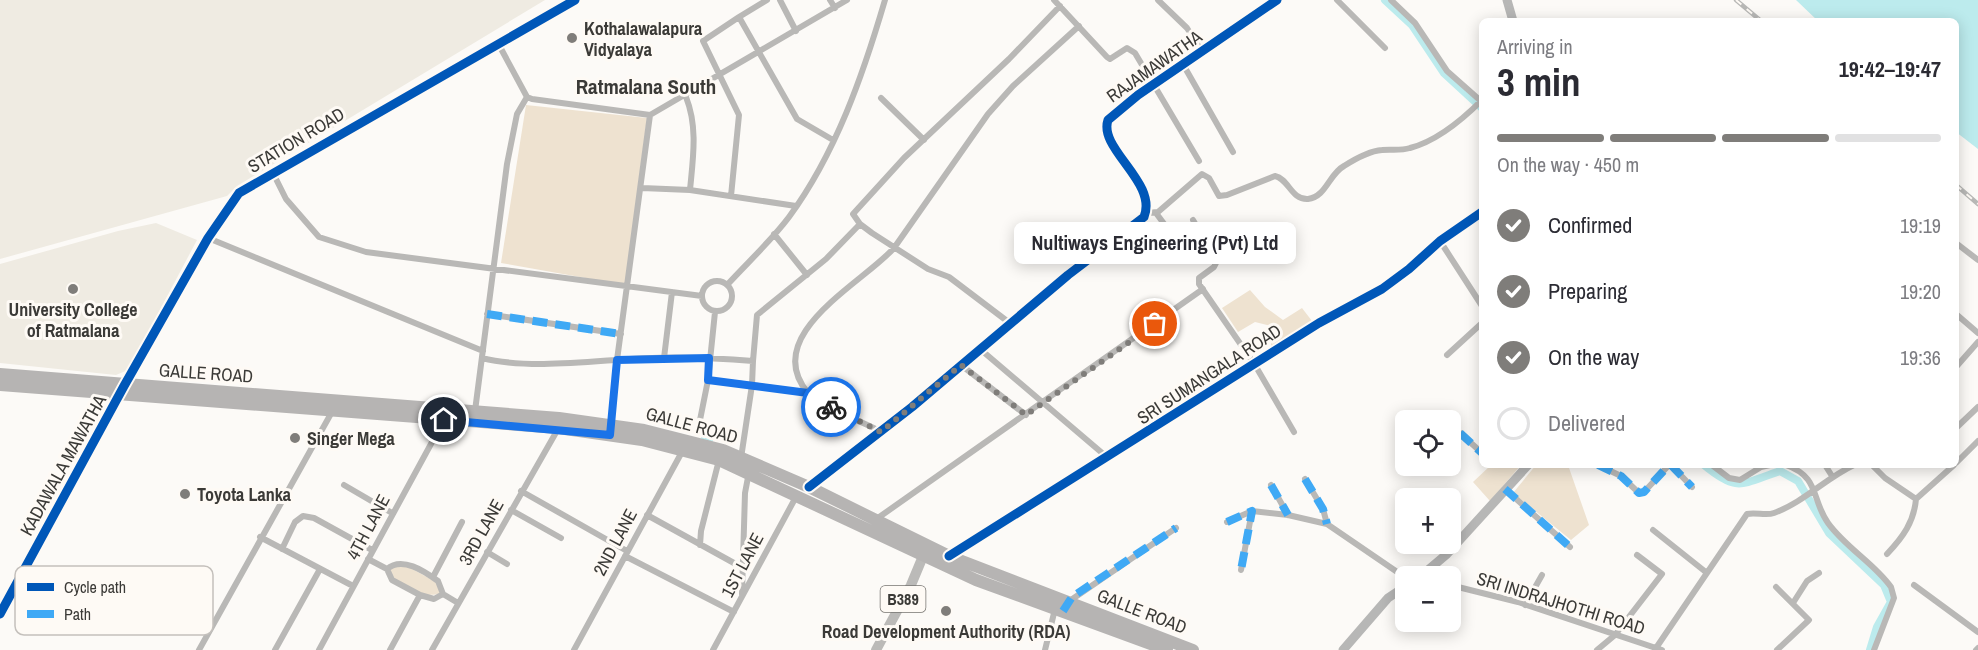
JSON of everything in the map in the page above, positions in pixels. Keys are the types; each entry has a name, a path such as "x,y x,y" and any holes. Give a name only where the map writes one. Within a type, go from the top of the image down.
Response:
{"highway":[{"name":"GALLE ROAD","path":"0,374 122,391 444,420 558,428 611,429 719,460 925,550 949,556 1167,650"},
{"name":"GALLE ROAD","path":"0,385 334,400 697,437 809,487 874,520 976,580 1193,650"}],"main road":[{"name":"B389","path":"876,650 911,585 925,550"}],"street":[{"name":"STATION ROAD","path":"122,391 208,238 239,193 575,0"},
{"path":"731,196 739,115 703,41 767,0"},
{"path":"780,0 796,31"},
{"path":"830,0 835,8"},
{"path":"499,45 527,97 555,103 650,115 686,97 847,0"},
{"path":"727,285 774,234 821,168 869,55 885,0"},
{"path":"1158,0 1187,28 1203,53"},
{"name":"RAJAMAWATHA","path":"1146,213 1145,196 1115,146 1107,124 1117,111 1277,0"},
{"path":"1337,0 1385,48"},
{"path":"1391,0 1415,23 1448,71 1479,99"},
{"path":"1507,0 1512,18"},
{"path":"1011,324 949,277 928,269 894,248 860,224 854,214 924,140 1010,59 1057,3 1110,59 1121,51 1132,50 1155,85 1198,161"},
{"path":"739,17 797,119 833,140"},
{"path":"808,393 796,359 804,330 826,307 876,267 894,248 988,114 1013,86 1079,26"},
{"path":"1184,66 1233,152"},
{"path":"475,413 513,130 517,114 527,97"},
{"path":"686,97 693,113 694,134 690,190"},
{"path":"881,98 924,140"},
{"path":"809,487 881,432 1068,275 1141,220 1146,213 1156,213 1202,174 1209,178 1219,196 1275,176 1281,178 1296,195 1309,199 1320,194 1332,174 1342,167 1378,150 1399,150 1419,145 1440,134 1479,103"},
{"path":"611,429 617,360 642,188 650,115"},
{"path":"273,173 286,200 319,237 366,252 702,296"},
{"path":"642,188 690,190 796,206"},
{"path":"1156,213 1185,252"},
{"name":"SRI SUMANGALA ROAD","path":"949,556 1319,323 1382,289 1409,269 1440,241 1479,214"},
{"path":"1193,220 1217,261 1214,267 1199,278 1198,282 1255,365 1294,432"},
{"path":"741,458 752,385 757,315 807,274 860,224"},
{"path":"774,234 807,274"},
{"path":"208,238 500,363 664,358 753,361"},
{"path":"1440,241 1479,301"},
{"path":"1959,245 1978,260"},
{"path":"712,282 727,285 732,293 731,303 724,310 715,312 706,307 702,296 704,288 712,282"},
{"path":"874,520 1044,403 1203,289"},
{"path":"664,358 672,292"},
{"path":"697,437 708,380 715,312"},
{"path":"487,314 621,334"},
{"path":"1959,317 1978,333"},
{"path":"1447,355 1479,326"},
{"path":"1959,364 1978,342"},
{"path":"980,349 1108,458"},
{"path":"961,365 1026,415"},
{"path":"708,380 808,393 881,432"},
{"name":"KADAWALA MAWATHA","path":"26,566 122,391"},
{"path":"1959,425 1978,407"},
{"path":"213,624 333,410"},
{"name":"4TH LANE","path":"319,650 444,420"},
{"name":"3RD LANE","path":"432,650 558,428"},
{"path":"1461,434 1479,450"},
{"path":"1959,460 1978,441"},
{"name":"2ND LANE","path":"574,650 684,449"},
{"path":"700,545 701,531 719,460"},
{"path":"1434,566 1525,468"},
{"path":"1604,468 1621,476 1639,493 1644,492 1667,468"},
{"path":"1673,468 1692,487"},
{"path":"1716,468 1729,478 1740,480 1759,468"},
{"path":"1795,468 1801,470 1826,521 1891,587 1894,598 1874,650"},
{"path":"1827,468 1832,476"},
{"path":"1659,649 1747,514 1772,514 1803,499 1832,476 1848,468"},
{"path":"1875,468 1885,478 1916,499"},
{"path":"1887,554 1901,539 1914,517 1916,499 1951,468"},
{"path":"742,596 745,493 749,472"},
{"path":"1305,479 1323,509 1327,524"},
{"path":"344,485 392,513"},
{"path":"1271,485 1288,515"},
{"path":"1505,489 1570,547"},
{"path":"521,491 626,554 734,612"},
{"name":"1ST LANE","path":"713,650 797,494"},
{"path":"511,510 561,538"},
{"path":"1227,522 1252,512 1288,515 1327,524 1395,570"},
{"path":"1240,570 1252,512"},
{"path":"647,515 743,568"},
{"path":"282,549 295,522 303,516 314,518 372,550"},
{"path":"433,577 462,522"},
{"path":"1045,650 1061,606 1176,528"},
{"path":"1653,530 1707,573"},
{"path":"260,537 353,586"},
{"path":"487,552 507,564"},
{"path":"1597,650 1616,635 1662,574 1636,555"},
{"path":"368,559 387,568 392,580 420,595 434,599 443,594"},
{"path":"387,568 400,563 433,577 441,584 443,594 458,603"},
{"path":"275,650 320,569"},
{"path":"1793,603 1799,591 1819,573"},
{"path":"1525,605 1542,575"},
{"path":"1914,585 1978,632"},
{"name":"KADAWALA MAWATHA","path":"0,614 15,587"},
{"path":"1776,587 1807,616 1807,624 1777,650"},
{"name":"SRI INDRAJHOTHI ROAD","path":"1461,588 1525,605 1659,649"},
{"path":"1343,650 1388,598 1395,593"},
{"path":"390,650 420,595"},
{"path":"199,650 207,635"}],"shaded area":[{"path":"0,0 545,0 237,186 227,196 0,259"},
{"path":"526,105 647,118 625,285 501,263"},
{"name":"University College of Ratmalana","path":"156,223 197,240 128,370 116,375 0,363 0,264 118,231"},
{"path":"1250,290 1265,307 1283,320 1302,308 1312,321 1271,348 1271,326 1255,322 1238,332 1222,308"},
{"path":"1488,468 1518,468 1490,501 1473,482"},
{"path":"1534,468 1569,468 1589,525 1571,540 1513,493"},
{"path":"405,565 436,582 441,593 428,595 420,593 389,573 392,567"}],"water":[{"path":"1796,0 1978,0 1978,149 1959,134 1959,18 1815,18"}],"waterway":[{"path":"1385,0 1412,25 1444,73 1479,105"},
{"path":"702,438 712,441"},
{"path":"1708,468 1733,483 1748,482 1780,471 1798,481 1829,533 1884,585 1891,602 1877,627 1870,650"}],"railway":[{"path":"1736,0 1757,18"},
{"path":"1959,188 1978,204"}],"marked path":[{"path":"487,314 621,334"},
{"path":"1461,434 1479,450"},
{"path":"1604,468 1621,476 1639,493 1644,492 1666,468"},
{"path":"1674,468 1692,487"},
{"path":"1305,479 1323,509 1327,524"},
{"path":"1271,485 1288,515"},
{"path":"1505,489 1570,547"},
{"path":"1227,522 1252,511 1241,570"},
{"path":"1063,611 1072,597 1176,528"}],"cycle path":[{"path":"26,566 208,238 239,193 575,0"},
{"path":"809,487 912,407 1068,275 1144,217 1146,204 1143,191 1111,142 1107,131 1108,120 1138,95 1277,0"},
{"path":"949,556 1319,323 1382,289 1409,269 1440,241 1479,214"},
{"path":"0,614 15,586"}],"way so far":[{"path":"831,407 881,432 961,365 1026,415 1155,324"}],"place":[{"name":"Kothalawalapura Vidyalaya","path":"572,38"},
{"name":"University College of Ratmalana","path":"73,289"},
{"name":"Nultiways Engineering (Pvt) Ltd","path":"1155,324"},
{"name":"Singer Mega","path":"295,438"},
{"name":"Toyota Lanka","path":"185,494"},
{"name":"Road Development Authority (RDA)","path":"946,611"}],"district":[{"name":"Ratmalana South","path":"646,86"}],"route":[{"path":"444,420 558,428 610,435 617,360 664,358 709,358 708,380 808,393 831,407"}]}
